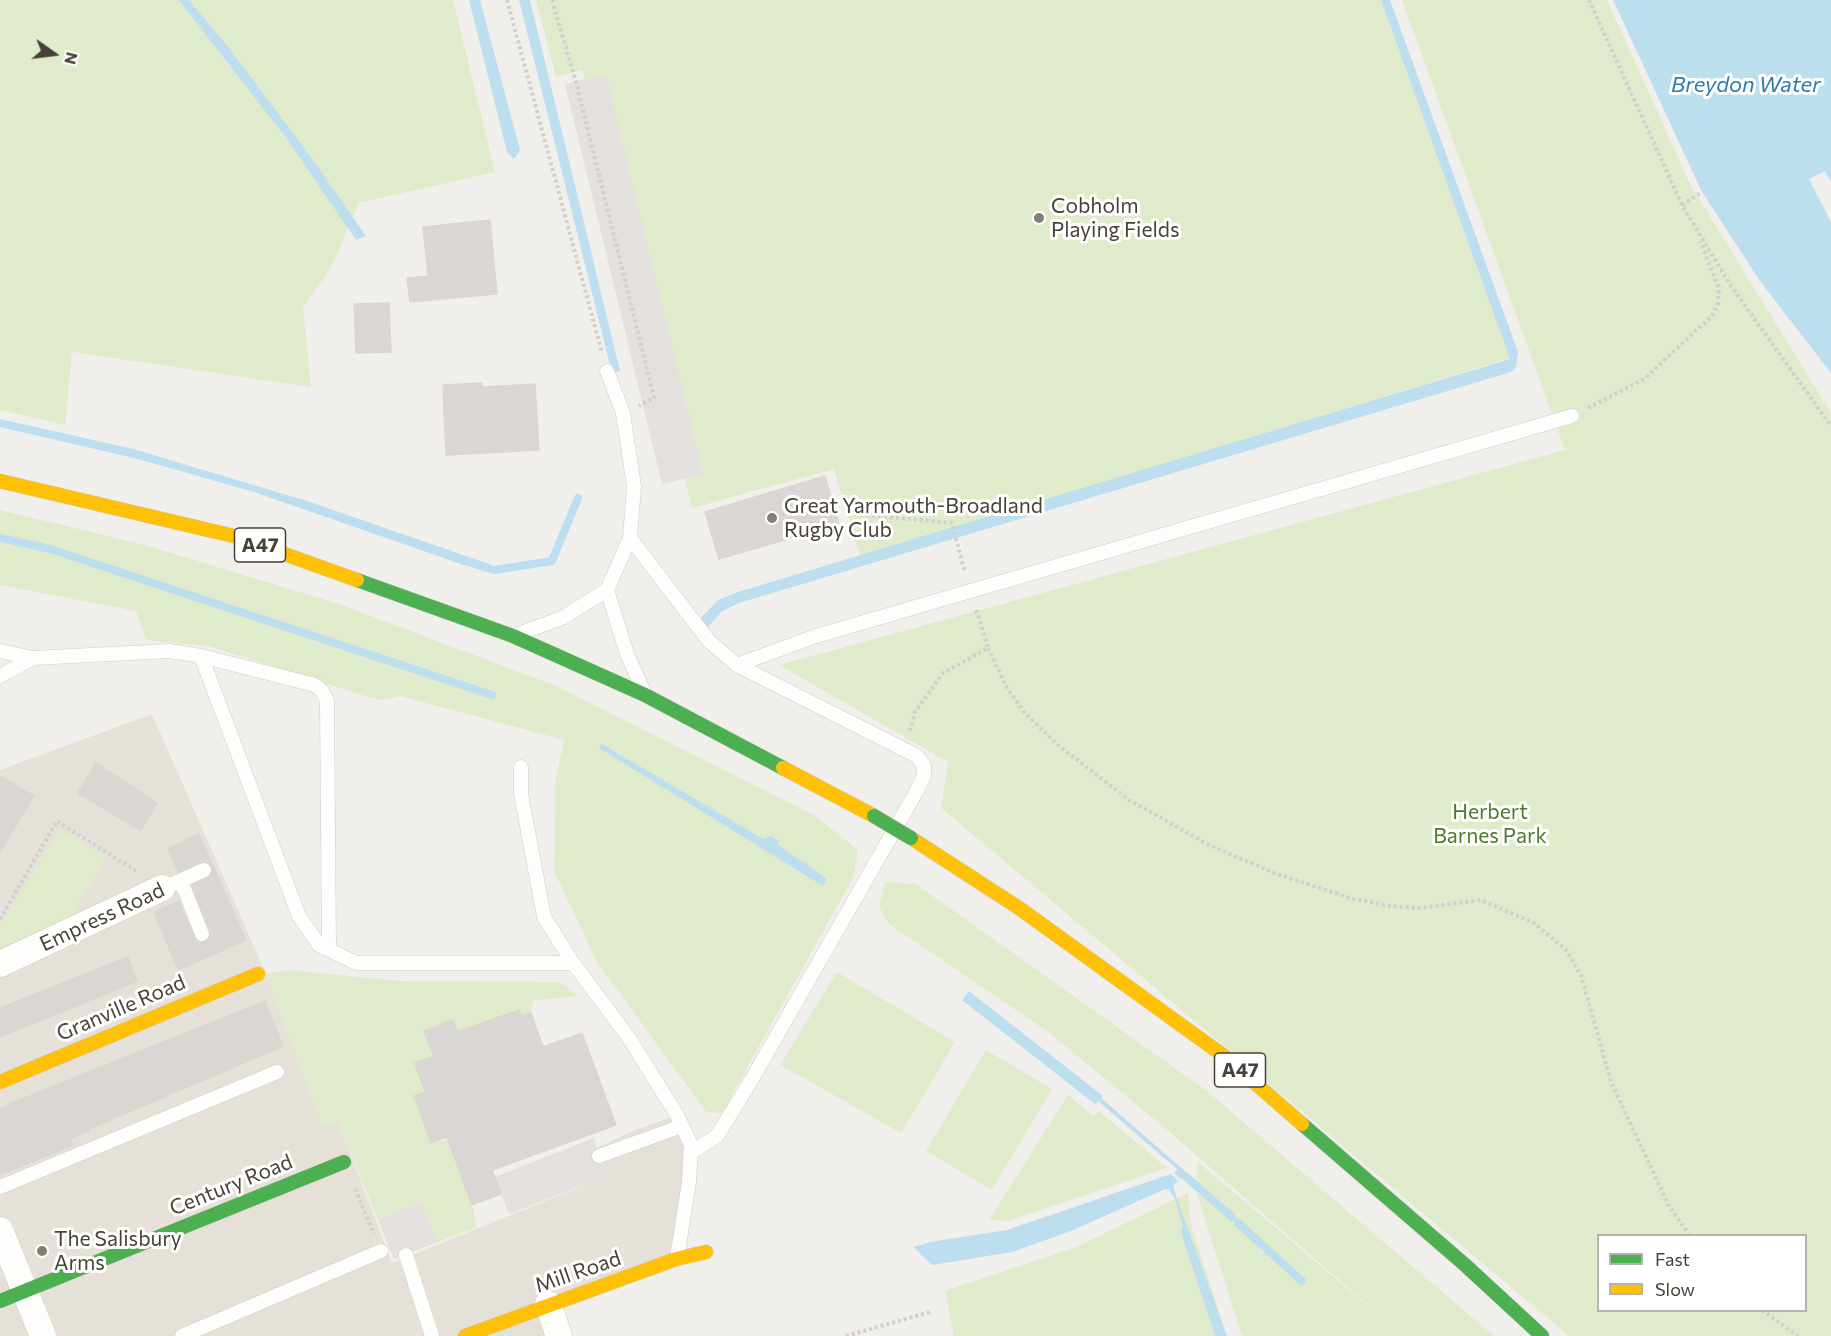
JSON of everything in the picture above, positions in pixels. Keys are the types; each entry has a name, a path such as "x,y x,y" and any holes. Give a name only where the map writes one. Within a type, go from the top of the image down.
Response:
{"main road":[{"name":"A47","path":"0,481 234,536 513,636 645,694 874,816 1019,908 1224,1056 1464,1264 1542,1336"},
{"name":"Granville Road","path":"0,1082 258,974"},
{"name":"Century Road","path":"0,1301 24,1289 344,1162"},
{"name":"Mill Road","path":"465,1336 676,1259 706,1252"}],"street":[{"name":"Empress Road","path":"0,964 171,884"},
{"path":"0,1230 44,1336"},
{"path":"548,1304 560,1336"}],"lane":[{"path":"513,636 562,618 607,590 630,538 634,486 623,413 607,371"},
{"path":"737,665 816,636 971,593 1572,416"},
{"path":"630,538 709,641 737,665 905,749 917,756 924,766 924,776 915,794 717,1136 690,1153"},
{"path":"607,590 627,654 645,694"},
{"path":"0,651 33,658 169,651 201,656 315,685 322,691 327,701 329,950"},
{"path":"201,656 299,916 312,938 329,950 356,963 573,963"},
{"path":"0,676 33,658"},
{"path":"521,767 521,794 544,917 573,963 629,1038 691,1145 689,1182 676,1259"},
{"name":"Empress Road","path":"171,884 204,870"},
{"path":"171,884 202,934"},
{"path":"0,1187 278,1072"},
{"path":"599,1156 682,1126"},
{"path":"182,1336 381,1251"},
{"path":"406,1255 432,1336"}],"path":[{"path":"507,0 607,371"},
{"path":"552,0 576,82 654,398 623,413"},
{"path":"1590,0 1682,205 1697,232 1731,286 1831,426"},
{"path":"1682,205 1702,192"},
{"path":"1572,416 1644,379 1712,316 1718,304 1719,289 1697,232"},
{"path":"854,514 952,523 988,648 1007,688 1024,712 1058,746 1129,800 1209,845 1274,873 1350,898 1390,906 1419,908 1481,900 1534,923 1566,950 1581,975 1611,1083 1669,1206 1689,1234"},
{"path":"905,749 915,712 936,681 957,664 988,648"},
{"path":"0,919 57,820 171,884"},
{"path":"344,1162 381,1251"},
{"path":"846,1336 930,1312"},
{"path":"1763,1312 1798,1336"}],"shaded area":[{"path":"606,74 703,474 662,484 565,84"},
{"path":"152,714 266,974 323,1126 338,1121 392,1263 605,1177 597,1148 633,1131 677,1115 690,1153 676,1259 549,1306 559,1336 0,1336 0,770"},
{"path":"594,1138 605,1177 509,1214 495,1177"},
{"path":"421,1202 438,1242 394,1259 378,1220"}],"green space":[{"path":"0,0 453,0 495,172 359,203 332,266 303,308 311,387 72,352 65,425 0,410"},
{"name":"Cobholm Playing Fields","path":"536,0 1381,0 1510,358 860,557 834,469 692,508 582,70 556,77"},
{"name":"Herbert Barnes Park","path":"1402,0 1607,0 1690,184 1831,413 1831,1336 1569,1336 941,808 948,762 779,665 1565,450"},
{"path":"0,510 145,545 339,604 554,685 814,815 858,850 854,876 722,1113 706,1112 597,962 554,871 555,782 564,740 400,696 382,700 365,696 209,646 146,640 136,611 0,585"},
{"path":"60,829 106,857 70,919 0,951 0,926"},
{"path":"885,882 916,884 1207,1091 1494,1336 1242,1336 1196,1191 1198,1162 1400,1333 1166,1129 1047,1031 889,924 879,907"},
{"path":"289,970 399,981 560,982 578,996 533,1001 531,1013 521,1017 518,1010 457,1032 453,1020 425,1031 434,1056 415,1063 425,1092 414,1097 431,1143 448,1140 472,1205 477,1227 438,1242 421,1202 378,1220 338,1122 323,1127 266,974"},
{"path":"837,972 955,1042 901,1133 780,1065"},
{"path":"986,1050 1052,1089 992,1190 926,1151"},
{"path":"1068,1095 1093,1116 1099,1111 1167,1168 1008,1221 989,1220"},
{"path":"1188,1193 1191,1225 1227,1336 954,1336 945,1291 1076,1247"}],"water":[{"path":"179,0 189,0 228,47 306,150 366,236 356,240 287,139"},
{"path":"469,0 480,0 520,150 514,159 507,152"},
{"path":"519,0 530,0 620,371 612,373"},
{"path":"1381,0 1390,0 1518,352 1516,367 1511,372 739,603 722,611 708,627 700,619 718,600 738,592 1510,359"},
{"name":"Breydon Water","path":"1613,0 1831,0 1831,373 1760,281 1702,192"},
{"path":"0,419 133,449 307,501 492,565 494,570 490,573 461,564 254,492 138,459 0,427"},
{"path":"602,744 763,839 771,836 779,841 777,844 827,879 823,886 599,748"},
{"path":"969,991 1103,1096 1101,1098 1185,1171 1185,1176 1181,1179 1174,1173 1178,1170 1098,1101 1095,1104 962,1000"},
{"path":"1171,1174 1178,1181 1174,1185 1174,1190 1227,1336 1215,1336 1181,1232 1183,1226 1174,1196 1169,1190 1165,1189 1071,1231 1012,1252 932,1265 913,1247 930,1242 1007,1230"}],"pier":[{"path":"1825,171 1831,182 1831,222 1809,179"}],"building":[{"path":"490,220 497,294 410,302 407,278 428,276 423,227"},
{"path":"389,303 391,352 356,353 354,304"},
{"path":"482,383 482,387 535,384 539,450 446,455 443,385"},
{"name":"Great Yarmouth-Broadland Rugby Club","path":"825,476 839,524 719,559 705,512"},
{"path":"96,763 157,803 141,831 78,793"},
{"path":"0,776 34,796 0,852"},
{"path":"199,834 246,940 178,970 154,912 179,902 196,941 201,943 209,939 210,931 192,885 211,876 212,866 201,862 178,872 168,848"},
{"path":"128,957 137,981 0,1037 0,1008"},
{"path":"265,1001 283,1046 89,1129 90,1131 70,1139 73,1145 0,1175 0,1108"},
{"path":"519,1010 521,1017 531,1013 543,1047 582,1033 616,1125 492,1170 501,1194 472,1205 447,1137 431,1143 414,1096 425,1092 415,1063 434,1056 424,1031 453,1020 457,1032"}],"waterway":[{"path":"494,570 552,561 578,498"},
{"path":"0,538 50,549 492,695"},
{"path":"1185,1176 1232,1217"},
{"path":"1238,1223 1302,1281"}],"traffic: fast":[{"path":"357,580 513,636 645,695 783,768"},
{"path":"874,816 911,838"},
{"path":"1302,1124 1464,1264 1542,1336"},
{"path":"0,1301 344,1162"}],"traffic: slow":[{"path":"0,481 234,536 357,580"},
{"path":"783,768 874,816"},
{"path":"911,838 1019,908 1224,1056 1302,1124"},
{"path":"0,1082 258,974"},
{"path":"465,1336 676,1259 706,1252"}],"place":[{"name":"Cobholm Playing Fields","path":"1039,218"},
{"name":"Great Yarmouth-Broadland Rugby Club","path":"772,518"},
{"name":"The Salisbury Arms","path":"42,1251"}]}
